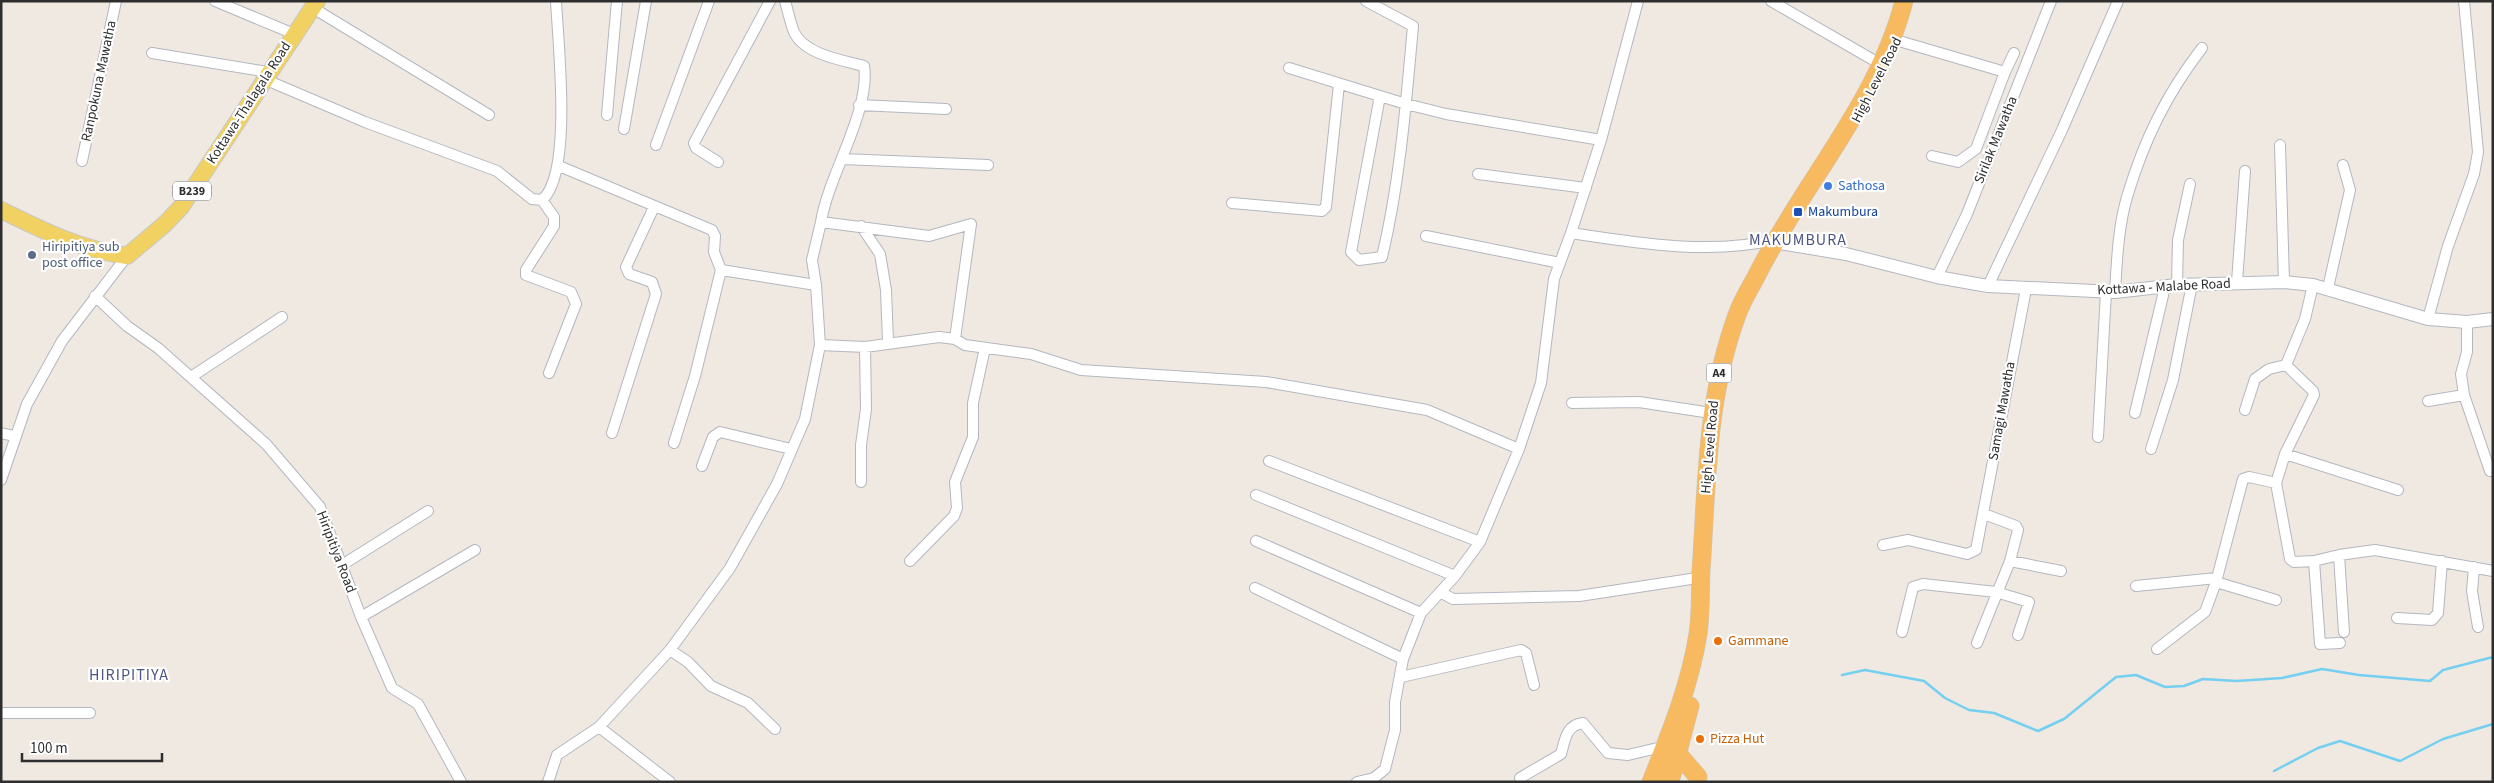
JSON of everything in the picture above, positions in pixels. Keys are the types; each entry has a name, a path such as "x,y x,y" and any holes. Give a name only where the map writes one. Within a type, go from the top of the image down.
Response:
{"highway":[{"name":"High Level Road","path":"1651,782 1672,750 1699,670 1712,413 1718,376 1738,313 1777,241 1882,64 1897,31 1904,1"},
{"name":"High Level Road","path":"1704,577 1718,414 1724,377 1743,315 1777,241 1848,138 1899,41 1910,1"},
{"name":"High Level Road","path":"1670,782 1672,750"},
{"path":"1672,750 1698,777"}],"main road":[{"name":"Kottawa-Thalagala Road","path":"127,256 165,224 181,207 266,76 315,5"},
{"path":"1,210 66,242 100,252 127,256"}],"street":[{"name":"Ranpokuna Mawatha","path":"82,161 116,1"},
{"path":"216,1 294,34"},
{"path":"152,53 266,76 365,122 497,171 532,199 542,200 548,195 558,166 561,100 556,1"},
{"path":"607,115 617,1"},
{"path":"624,129 646,1"},
{"path":"656,145 710,1"},
{"path":"718,162 696,148 694,143 770,1"},
{"path":"548,782 557,755 598,727 670,650 730,568 776,484 805,419 820,345 816,285 812,260 824,202 842,159 860,105 866,80 864,66 827,55 804,45 795,33 785,1"},
{"path":"1366,1 1413,26 1406,104 1390,222 1382,257 1359,260 1351,252 1380,96"},
{"path":"1357,782 1374,778 1385,768 1395,730 1395,702 1403,659 1420,613 1455,576 1480,542 1519,449 1541,383 1554,279 1601,140 1638,1"},
{"path":"1771,1 1882,64"},
{"name":"Sirilak Mawatha","path":"1937,277 1967,214 2051,1"},
{"path":"1988,286 2062,130 2118,1"},
{"path":"2428,319 2448,246 2474,174 2478,152 2464,1"},
{"path":"315,5 489,116"},
{"path":"1899,41 2005,72"},
{"path":"2098,437 2110,292 2127,198 2159,111 2180,77 2202,48"},
{"path":"1932,156 1958,162 1976,149 2014,53"},
{"path":"1289,68 1406,104 1446,114 1601,140"},
{"path":"1232,203 1322,210 1326,206 1339,84"},
{"path":"860,105 946,108"},
{"path":"2280,145 2284,282"},
{"path":"842,159 988,165"},
{"path":"2328,288 2350,190 2343,165"},
{"path":"558,166 712,230 715,236 714,252 721,270 695,376 674,443"},
{"path":"2237,282 2245,171"},
{"path":"1478,174 1586,188"},
{"path":"2135,413 2171,286 2178,240 2190,184"},
{"path":"542,200 554,217 554,226 526,270 526,275 571,292 576,304 549,373"},
{"path":"612,433 656,294 652,282 629,274 626,267 654,207"},
{"path":"821,222 929,236 971,224 955,339"},
{"path":"861,226 880,254 886,290 888,342"},
{"path":"1571,233 1630,242 1674,245 1732,246 1777,241"},
{"path":"1426,236 1560,263"},
{"name":"Kottawa - Malabe Road","path":"1777,241 1846,254 1937,277 1988,286 2110,292 2192,284 2284,282 2313,284 2428,319 2467,322 2493,319"},
{"path":"1,480 26,404 62,341 127,256"},
{"path":"721,270 816,285"},
{"path":"2151,449 2173,380 2192,284"},
{"path":"2286,365 2305,319 2313,284"},
{"name":"Samagi Mawatha","path":"1883,545 1908,540 1967,554 1976,550 1984,514 2006,383 2026,289"},
{"name":"Hiripitiya Road","path":"95,296 128,326 158,348 266,444 320,507 361,617 392,688 418,704 461,782"},
{"path":"191,377 282,317"},
{"path":"2467,322 2467,352 2461,374 2464,395 2490,471"},
{"path":"820,345 865,346 939,337 955,339 965,345 1031,354 1081,370 1266,382 1427,410 1519,449"},
{"path":"860,482 861,445 866,409 865,346"},
{"path":"910,561 954,516 957,508 955,482 973,437 973,403 985,348"},
{"path":"2245,410 2255,378 2269,369 2286,365"},
{"path":"2286,365 2313,391 2314,396 2285,454 2276,483 2290,559 2294,562 2314,561 2375,550 2474,566 2493,571"},
{"path":"2428,401 2464,395"},
{"path":"1572,403 1640,402 1712,413"},
{"path":"702,466 713,437 720,432 791,449"},
{"path":"1,433 14,436"},
{"path":"2285,454 2398,490"},
{"path":"1269,461 1480,542"},
{"path":"2157,649 2205,612 2216,580 2243,479 2249,477 2276,483"},
{"path":"1256,495 1455,576"},
{"path":"342,565 428,512"},
{"path":"1977,643 2010,561 2018,530 2016,526 1984,514"},
{"path":"1256,541 1420,613"},
{"path":"361,617 474,550"},
{"path":"2339,555 2344,632"},
{"path":"2010,561 2061,571"},
{"path":"2314,561 2320,644 2340,643"},
{"path":"2397,618 2432,620 2438,613 2442,561"},
{"path":"2474,566 2472,592 2478,627"},
{"path":"1440,592 1453,599 1579,596 1704,577"},
{"path":"2136,586 2216,580 2276,600"},
{"path":"1902,632 1913,587 1923,584 1996,592 2029,602 2018,636"},
{"path":"1255,588 1403,659"},
{"path":"670,650 688,662 711,686 748,702 775,729"},
{"path":"1401,677 1521,650 1526,653 1534,685"},
{"path":"1,713 90,713"},
{"path":"1520,778 1561,754 1569,729 1575,724 1583,723 1608,753 1628,755 1672,750"},
{"path":"598,727 670,782"}],"waterway":[{"path":"1842,675 1865,670 1924,681 1945,698 1969,710 1994,713 2038,731 2064,719 2116,677 2136,675 2165,687 2184,686 2203,679 2237,681 2282,678 2322,669 2359,675 2430,681 2443,670 2493,657"},
{"path":"2274,771 2318,748 2340,741 2400,761 2443,739 2493,724"}],"place":[{"name":"Sathosa","path":"1828,186"},
{"name":"Makumbura","path":"1798,212"},
{"name":"Hiripitiya sub post office","path":"32,255"},
{"name":"Gammane","path":"1718,641"},
{"name":"Pizza Hut","path":"1700,739"}],"district":[{"name":"MAKUMBURA","path":"1798,240"},
{"name":"HIRIPITIYA","path":"129,675"}]}
